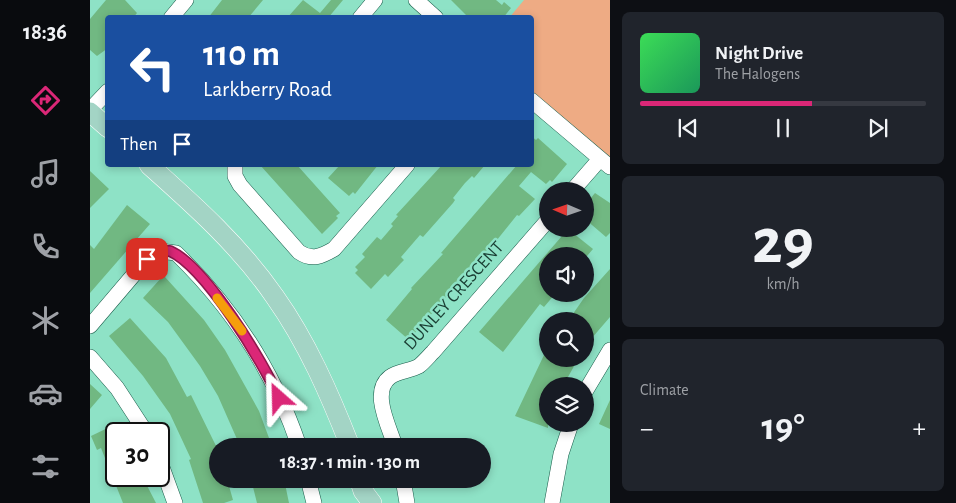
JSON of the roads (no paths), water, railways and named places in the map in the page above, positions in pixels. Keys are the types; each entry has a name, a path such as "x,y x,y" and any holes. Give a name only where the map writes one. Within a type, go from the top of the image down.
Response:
{"main road":[{"path":"90,111 105,125"},
{"path":"151,167 210,219 275,297 328,392 347,438"}],"street":[{"path":"174,15 186,0"},
{"path":"362,15 375,0"},
{"path":"416,0 433,15"},
{"path":"90,111 105,94"},
{"path":"534,103 605,163 583,182"},
{"path":"235,167 234,176 240,185 272,218 299,252 306,257 314,258 334,249 405,167"},
{"name":"DUNLEY CRESCENT","path":"393,438 380,392 385,382 390,377 419,366 539,230"},
{"path":"90,326 147,259 160,251 166,250 176,253 201,278 248,340 271,380 296,438"},
{"path":"594,377 610,350"},
{"path":"90,357 117,388 139,422"},
{"path":"552,503 561,454 568,432"},
{"path":"169,487 175,503"},
{"path":"310,488 314,503"},
{"path":"404,488 407,503"}]}
